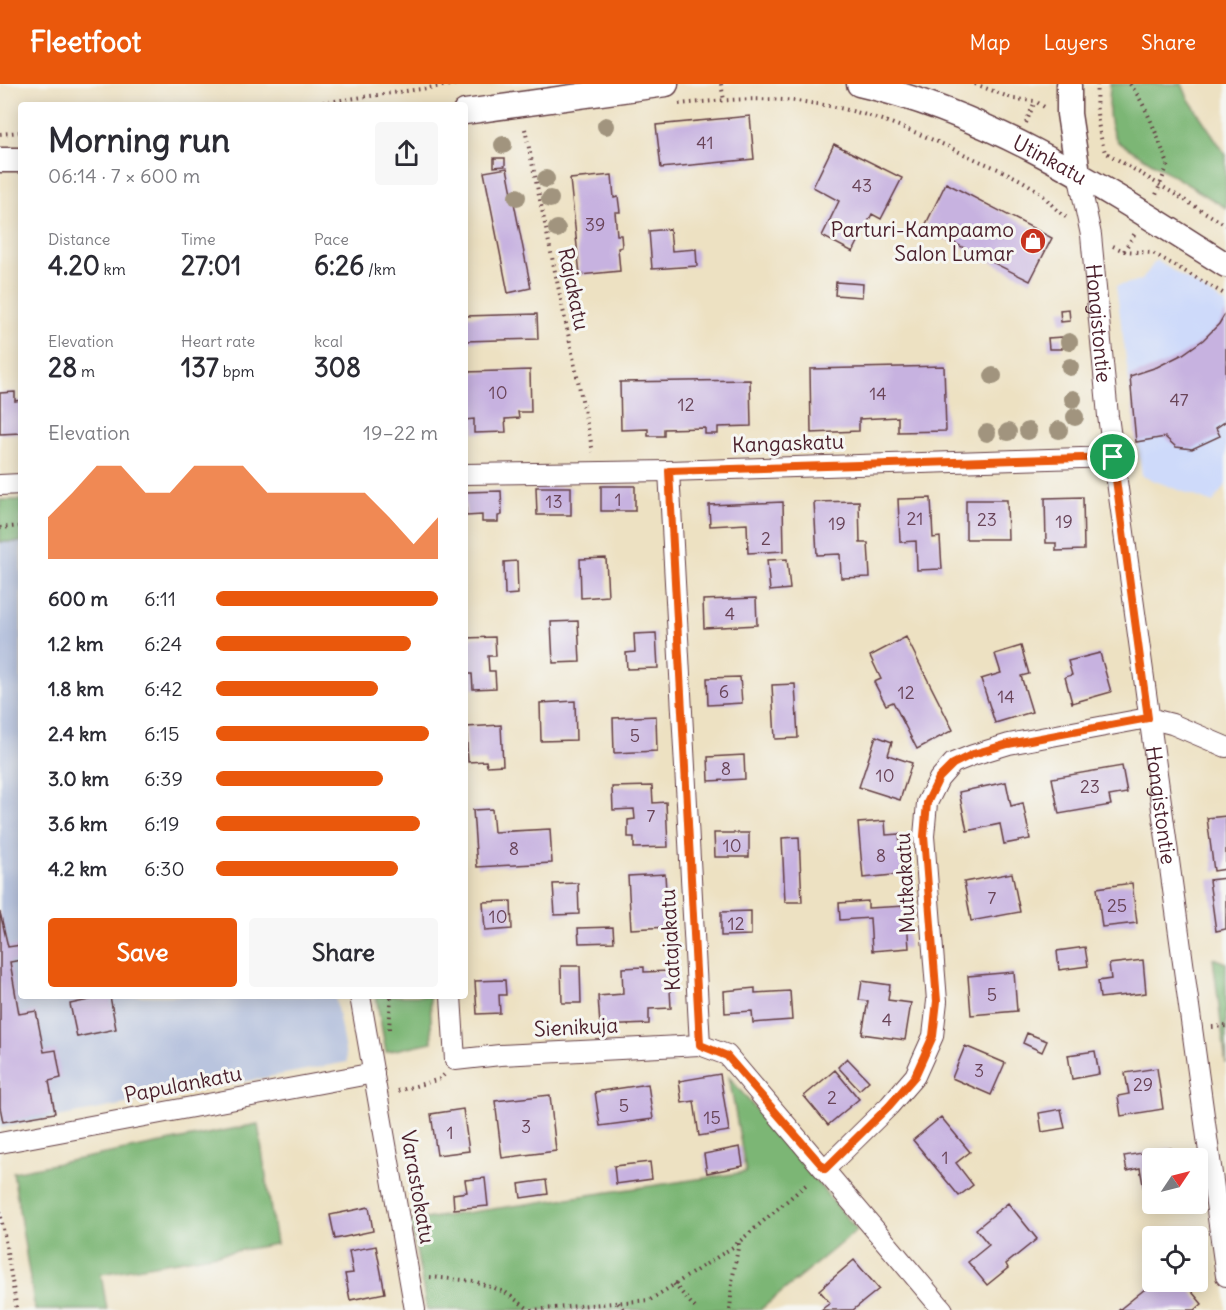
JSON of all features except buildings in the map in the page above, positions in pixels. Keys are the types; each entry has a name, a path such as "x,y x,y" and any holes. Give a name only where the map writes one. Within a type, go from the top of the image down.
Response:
{"street":[{"name":"Utinkatu","path":"859,84 927,103 1017,142 1078,173 1226,265"},
{"name":"Hongistontie","path":"1069,84 1069,114 1091,235 1101,357 1113,457 1226,1276"},
{"path":"468,112 667,95"},
{"path":"0,160 18,160"},
{"name":"Kangaskatu","path":"468,474 669,471 1113,457"},
{"name":"Katajakatu","path":"669,471 700,1045"},
{"path":"0,485 18,484"},
{"path":"1148,718 1172,724 1226,747"},
{"name":"Mutkakatu","path":"825,1169 889,1106 915,1076 933,1036 937,1001 924,836 927,803 939,778 953,764 973,754 1008,744 1148,718"},
{"name":"Varastokatu","path":"361,999 415,1310"},
{"path":"452,999 455,1060"},
{"path":"700,1045 727,1056 943,1310"},
{"name":"Sienikuja","path":"455,1060 500,1055 700,1045"},
{"name":"Papulankatu","path":"0,1143 374,1073"}],"path":[{"path":"327,102 457,84"},
{"path":"721,84 724,100"},
{"path":"975,84 1014,99 1035,101"},
{"path":"1097,84 1100,137 1105,152 1226,225"},
{"path":"1130,84 1138,94 1168,164 1160,186"},
{"path":"667,95 724,100 770,99 810,102 844,109 919,134 1003,172 1039,192 1059,213"},
{"path":"515,130 536,128"},
{"name":"Rajakatu","path":"525,129 594,454"},
{"path":"0,134 18,132"},
{"path":"1124,251 1153,254 1226,295"},
{"path":"0,528 18,526"},
{"path":"1212,1027 1226,1026"},
{"path":"390,1093 440,1079 455,1060"},
{"path":"409,1278 432,1276 474,1281 505,1292 530,1310 650,1300 739,1242 825,1169"},
{"path":"0,1211 17,1310"},
{"path":"730,1310 739,1242"},
{"path":"674,1284 697,1310"},
{"path":"618,1303 624,1310"}],"shaded area":[{"path":"1156,260 1226,304 1226,484 1213,503 1142,476 1116,286 1142,280"},
{"path":"0,542 18,542 18,999 336,999 347,1062 0,1128"}],"green space":[{"path":"1110,84 1182,84 1188,98 1226,155 1226,208 1118,142 1110,121"},
{"path":"0,500 18,500 18,542 0,542"},
{"path":"1213,958 1226,963 1226,1064"},
{"path":"377,999 430,999 432,1042 386,1052"},
{"path":"729,1077 857,1230 760,1310 427,1310 411,1221 746,1172"},
{"path":"258,1124 276,1244 101,1274 107,1310 35,1310 13,1172"}],"place":[{"name":"Parturi-Kampaamo Salon Lumar","path":"1033,241"}],"route":[{"path":"1113,457 1148,718 1008,744 973,754 953,764 939,778 927,803 924,836 937,1001 933,1036 915,1076 889,1106 825,1169 727,1056 700,1045 669,471 1113,457"}]}
